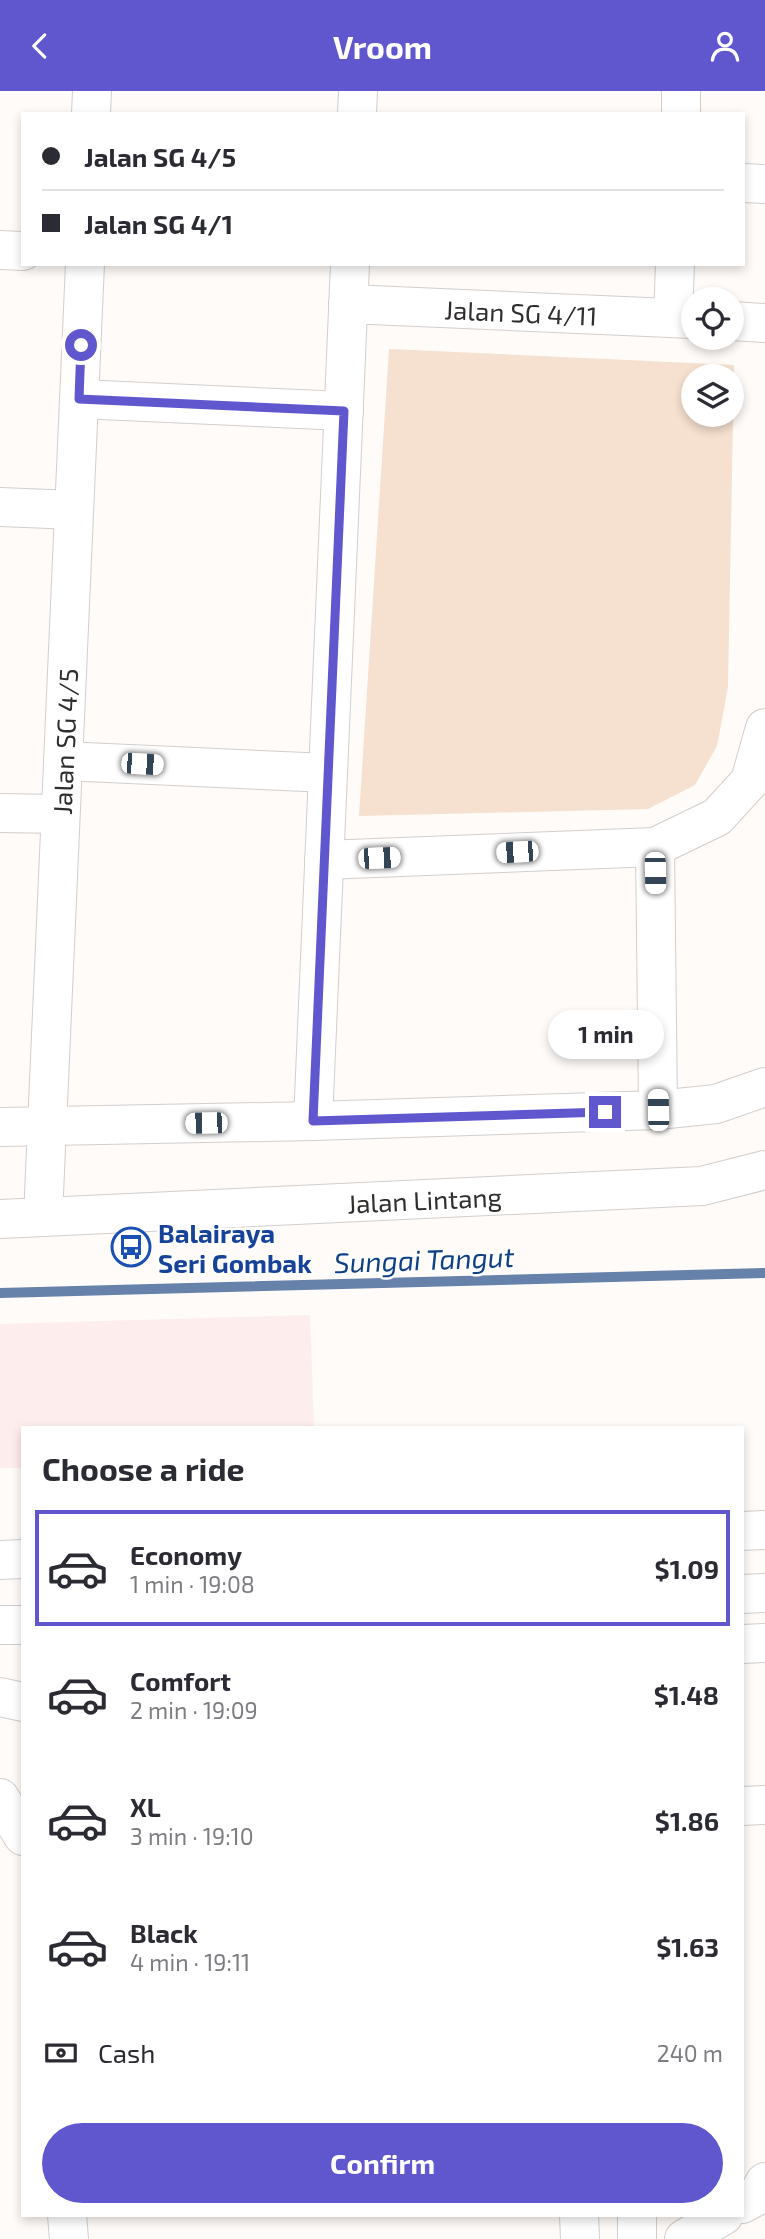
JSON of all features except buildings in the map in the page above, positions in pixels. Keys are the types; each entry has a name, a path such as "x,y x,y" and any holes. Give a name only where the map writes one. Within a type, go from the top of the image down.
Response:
{"main road":[{"path":"91,112 92,91"},
{"path":"357,112 358,91"},
{"path":"681,91 681,112"},
{"path":"745,183 765,184"},
{"path":"0,250 21,251"},
{"name":"Jalan SG 4/5","path":"43,1217 85,266"},
{"path":"313,1121 350,266"},
{"path":"675,266 681,305"},
{"name":"Jalan SG 4/11","path":"348,304 681,319"},
{"path":"744,322 765,323"},
{"path":"79,399 344,411"},
{"path":"0,507 74,510"},
{"path":"324,860 655,847 717,817 750,781 765,729"},
{"path":"63,761 328,773"},
{"path":"0,813 60,814"},
{"path":"655,847 658,1110"},
{"path":"0,1127 658,1110 716,1104 765,1087"},
{"name":"Jalan Lintang","path":"0,1219 702,1186 765,1170"},
{"path":"744,1531 765,1530"},
{"path":"0,1560 21,1559"},
{"path":"744,1594 765,1593"},
{"path":"0,1625 21,1625"},
{"path":"744,1644 765,1643"},
{"path":"0,1697 21,1702"},
{"path":"0,1798 21,1833"},
{"path":"744,1806 765,1805"},
{"path":"744,2203 757,2196 765,2182"},
{"path":"67,2217 69,2239"},
{"path":"579,2217 580,2239"},
{"path":"637,2217 637,2239"},
{"path":"684,2239 721,2217"}],"shaded area":[{"path":"389,349 712,364 681,364 681,427 733,427 728,687 717,746 695,785 648,809 359,816"},
{"path":"310,1315 314,1426 21,1426 21,1468 0,1468 0,1324"}],"waterway":[{"name":"Sungai Tangut","path":"0,1293 765,1273"}],"place":[{"name":"Balairaya Seri Gombak","path":"131,1247"}],"route":[{"path":"81,345 79,399 344,411 313,1121 605,1112"}]}
